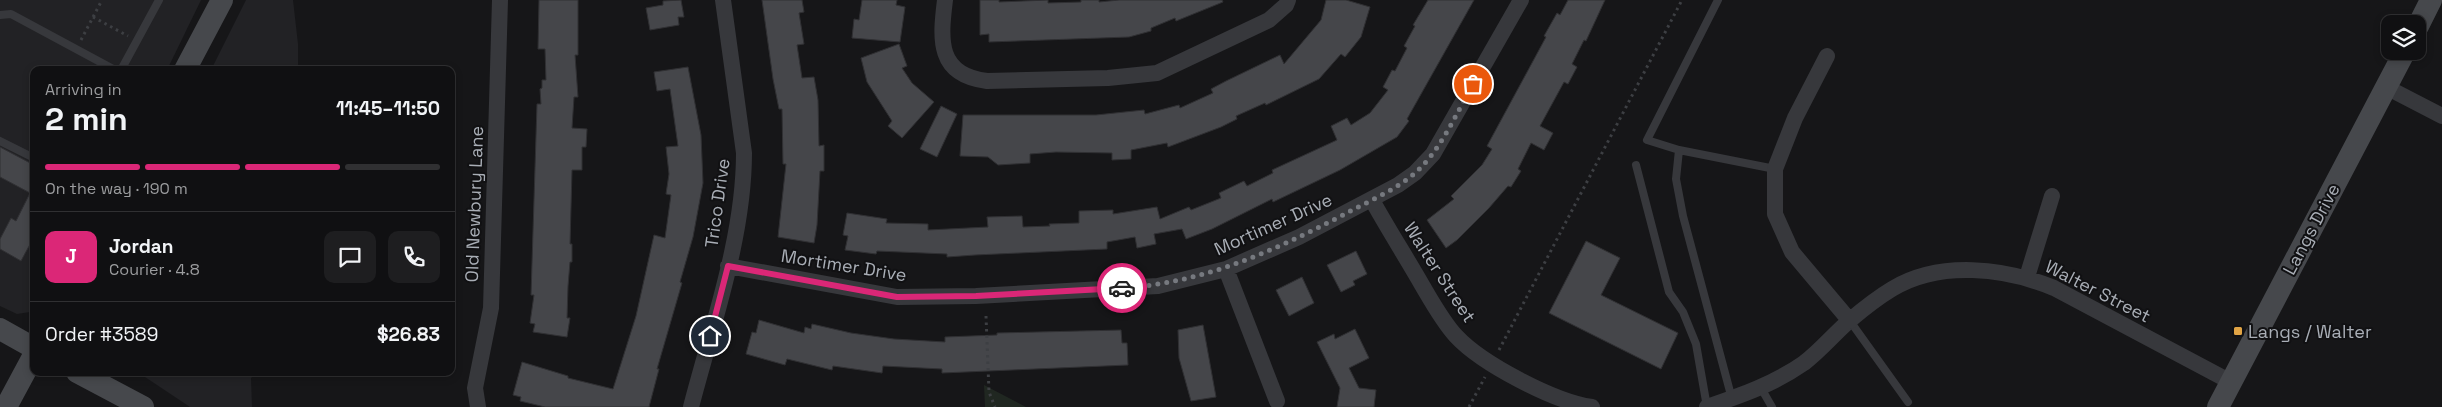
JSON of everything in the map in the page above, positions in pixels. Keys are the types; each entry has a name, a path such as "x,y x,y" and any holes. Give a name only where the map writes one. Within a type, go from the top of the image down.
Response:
{"street":[{"path":"187,66 222,0"},
{"name":"Old Newbury Lane","path":"478,407 475,388 491,308 500,0"},
{"name":"Trico Drive","path":"691,407 728,266 738,221 744,177 744,153 723,0"},
{"path":"945,0 940,33 947,59 969,79 987,81 1108,78 1157,73 1269,20 1286,5 1288,0"},
{"name":"Mortimer Drive","path":"728,266 897,297 976,296 1158,286 1226,269 1299,237 1372,200 1415,173 1433,154 1521,0"},
{"path":"2424,15 2431,0"},
{"path":"1827,56 1795,118 1775,169 1775,214 1792,252 1850,321"},
{"name":"Langs Drive","path":"2218,407 2400,60"},
{"path":"2386,87 2442,116"},
{"path":"2027,277 2052,196"},
{"name":"Walter Street","path":"1372,200 1432,302 1456,336 1473,350 1501,368 1544,392 1583,406"},
{"path":"1226,269 1277,401"},
{"name":"Walter Street","path":"1707,407 1761,388 1806,361 1850,321 1892,289 1922,277 1954,271 1993,271 2027,277 2054,288 2231,382"},
{"path":"0,329 30,346"},
{"path":"6,407 30,362"},
{"path":"85,376 143,407"}],"lane":[{"path":"123,66 159,0"},
{"path":"1718,0 1647,140 1679,150 1775,169"},
{"path":"0,15 11,14 108,66"},
{"path":"0,140 30,156"},
{"path":"1679,150 1676,179 1732,399"},
{"path":"1636,165 1669,292 1682,312 1696,344 1707,407"},
{"path":"1850,321 1908,402"},
{"path":"1761,388 1772,407"}],"path":[{"path":"85,33 102,0"},
{"path":"1497,354 1682,0"},
{"path":"93,18 129,37"},
{"path":"986,316 988,392 995,407"},
{"path":"1469,407 1486,374"}],"shaded area":[{"path":"0,0 201,0 169,66 30,66 30,312 17,314 0,306"},
{"path":"246,0 293,0 298,44 298,66 213,66"},
{"path":"144,376 253,376 251,378 252,407 190,407"},
{"path":"984,385 1026,407 985,407"}],"building":[{"path":"539,0 578,0 578,55 575,55 578,97 574,97 572,128 587,129 586,147 582,147 582,170 572,170 570,244 572,244 572,262 570,262 568,286 567,318 570,318 567,337 533,332 535,324 530,323 534,295 531,295 537,104 541,104 540,89 542,88 542,80 546,80 545,49 538,49"},
{"path":"681,0 684,17 678,17 679,25 650,30 646,8 663,5 663,1"},
{"path":"762,0 802,0 804,12 799,13 804,44 797,45 802,78 814,77 818,100 819,146 824,145 824,171 820,171 814,243 778,237 786,164 783,164 782,109 779,109 773,79"},
{"path":"862,0 897,0 896,5 905,7 900,42 852,38 854,19 859,20"},
{"path":"980,0 999,0 999,2 1048,0 1048,3 1081,2 1081,0 1099,0 1099,2 1119,0 1222,0 1223,2 1176,21 1175,18 1151,28 1151,31 1129,37 989,42 989,34 980,35"},
{"path":"1326,0 1346,0 1370,7 1361,37 1345,57 1341,54 1319,79 1266,105 1265,103 1236,116 1237,119 1221,127 1168,147 1167,143 1131,150 1131,159 1112,160 1112,153 1056,152 1030,154 1030,163 998,165 988,157 960,156 963,115 1096,115 1144,110 1145,114 1179,105 1180,108 1213,93 1211,89 1226,81 1280,55 1284,64 1321,20"},
{"path":"1428,0 1474,0 1407,119 1409,121 1397,137 1340,170 1273,202 1272,199 1212,229 1186,239 1182,229 1154,234 1156,244 1137,248 1135,237 1107,242 1107,249 947,257 947,254 877,251 876,254 845,250 848,236 843,235 847,213 887,219 886,223 928,224 928,230 988,227 987,217 1022,216 1023,227 1050,226 1049,224 1079,223 1079,211 1113,210 1113,214 1157,207 1160,219 1189,207 1191,210 1221,198 1219,193 1244,181 1247,186 1273,173 1272,170 1337,140 1331,126 1347,118 1351,125 1370,113 1388,90 1383,87 1392,70 1395,71 1407,48 1404,46 1415,26 1413,25"},
{"path":"1568,0 1605,0 1586,41 1584,40 1572,64 1577,67 1568,84 1564,82 1540,126 1553,133 1544,150 1531,143 1518,169 1521,171 1511,187 1508,186 1457,240 1446,248 1427,220 1454,199 1451,196 1482,165 1492,149 1487,146 1546,37 1544,36 1557,13 1560,15"},
{"path":"899,44 907,66 902,68 912,83 934,102 902,138 888,126 892,121 867,82 861,58"},
{"path":"688,67 701,135 703,183 693,237 680,282 682,283 657,369 659,369 649,407 545,407 520,401 521,397 513,395 522,362 568,376 568,378 613,389 636,316 654,235 665,238 671,195 666,194 669,174 666,147 678,146 670,89 657,91 654,72"},
{"path":"941,106 957,114 937,157 920,149"},
{"path":"0,147 30,163 30,193 0,177"},
{"path":"30,193 30,244 21,261 0,249 0,239 11,218 16,221"},
{"path":"1586,241 1620,258 1601,295 1678,333 1661,369 1549,313"},
{"path":"1356,251 1367,274 1353,281 1355,285 1341,292 1327,265"},
{"path":"1302,277 1314,303 1289,316 1276,290"},
{"path":"759,320 804,333 805,327 811,329 812,324 851,333 894,339 945,342 945,337 997,335 997,333 1121,330 1122,343 1127,343 1128,365 942,373 942,369 883,366 882,373 833,366 832,370 787,359 785,365 746,354 752,332 756,333"},
{"path":"1203,325 1216,397 1191,401 1179,358 1178,330"},
{"path":"1355,329 1369,358 1349,368 1359,388 1376,390 1374,407 1337,407 1340,388 1317,342 1334,334 1335,339"}],"way so far":[{"path":"1122,288 1158,286 1226,269 1299,237 1398,185 1415,173 1433,154 1473,84"}],"place":[{"name":"Langs / Walter","path":"2238,331"}],"route":[{"path":"710,336 728,266 897,297 976,296 1122,288"}]}
